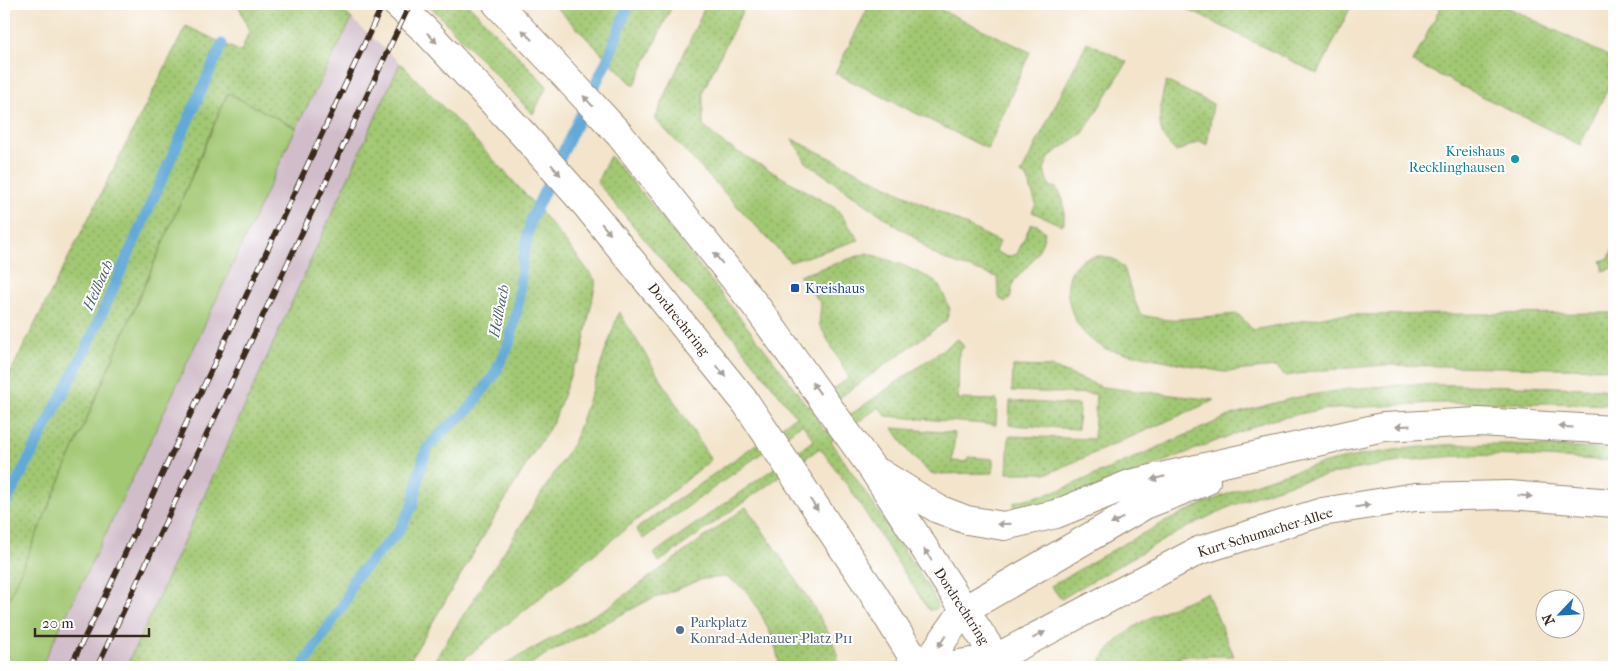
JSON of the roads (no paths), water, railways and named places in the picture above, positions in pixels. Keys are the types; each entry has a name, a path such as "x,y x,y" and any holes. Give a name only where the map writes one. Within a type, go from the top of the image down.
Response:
{"main road":[{"name":"Dordrechtring","path":"397,4 426,31 524,135 587,206 746,402 871,590 919,667"},
{"name":"Dordrechtring","path":"497,4 620,135 756,306 872,468 999,662"},
{"path":"872,468 938,509 967,520 1004,526 1056,514 1130,484 1383,427 1480,422 1614,430"},
{"path":"924,667 964,610 1145,506 1291,448"},
{"name":"Kurt-Schumacher-Allee","path":"940,667 999,662 1198,551 1322,512 1415,497 1509,495 1614,504"}],"waterway":[{"name":"Hellbach","path":"302,667 346,600 353,580 398,532 413,505 426,450 441,433 468,410 493,377 509,344 518,305 522,263 531,219 610,54 627,4"},
{"name":"Hellbach","path":"4,507 87,347 222,44"}],"railway":[{"path":"70,667 383,4"},
{"path":"97,667 410,4"}],"place":[{"name":"Kreishaus Recklinghausen","path":"1515,159"},
{"name":"Kreishaus","path":"795,288"},
{"name":"Parkplatz Konrad-Adenauer-Platz P11","path":"680,630"}]}
